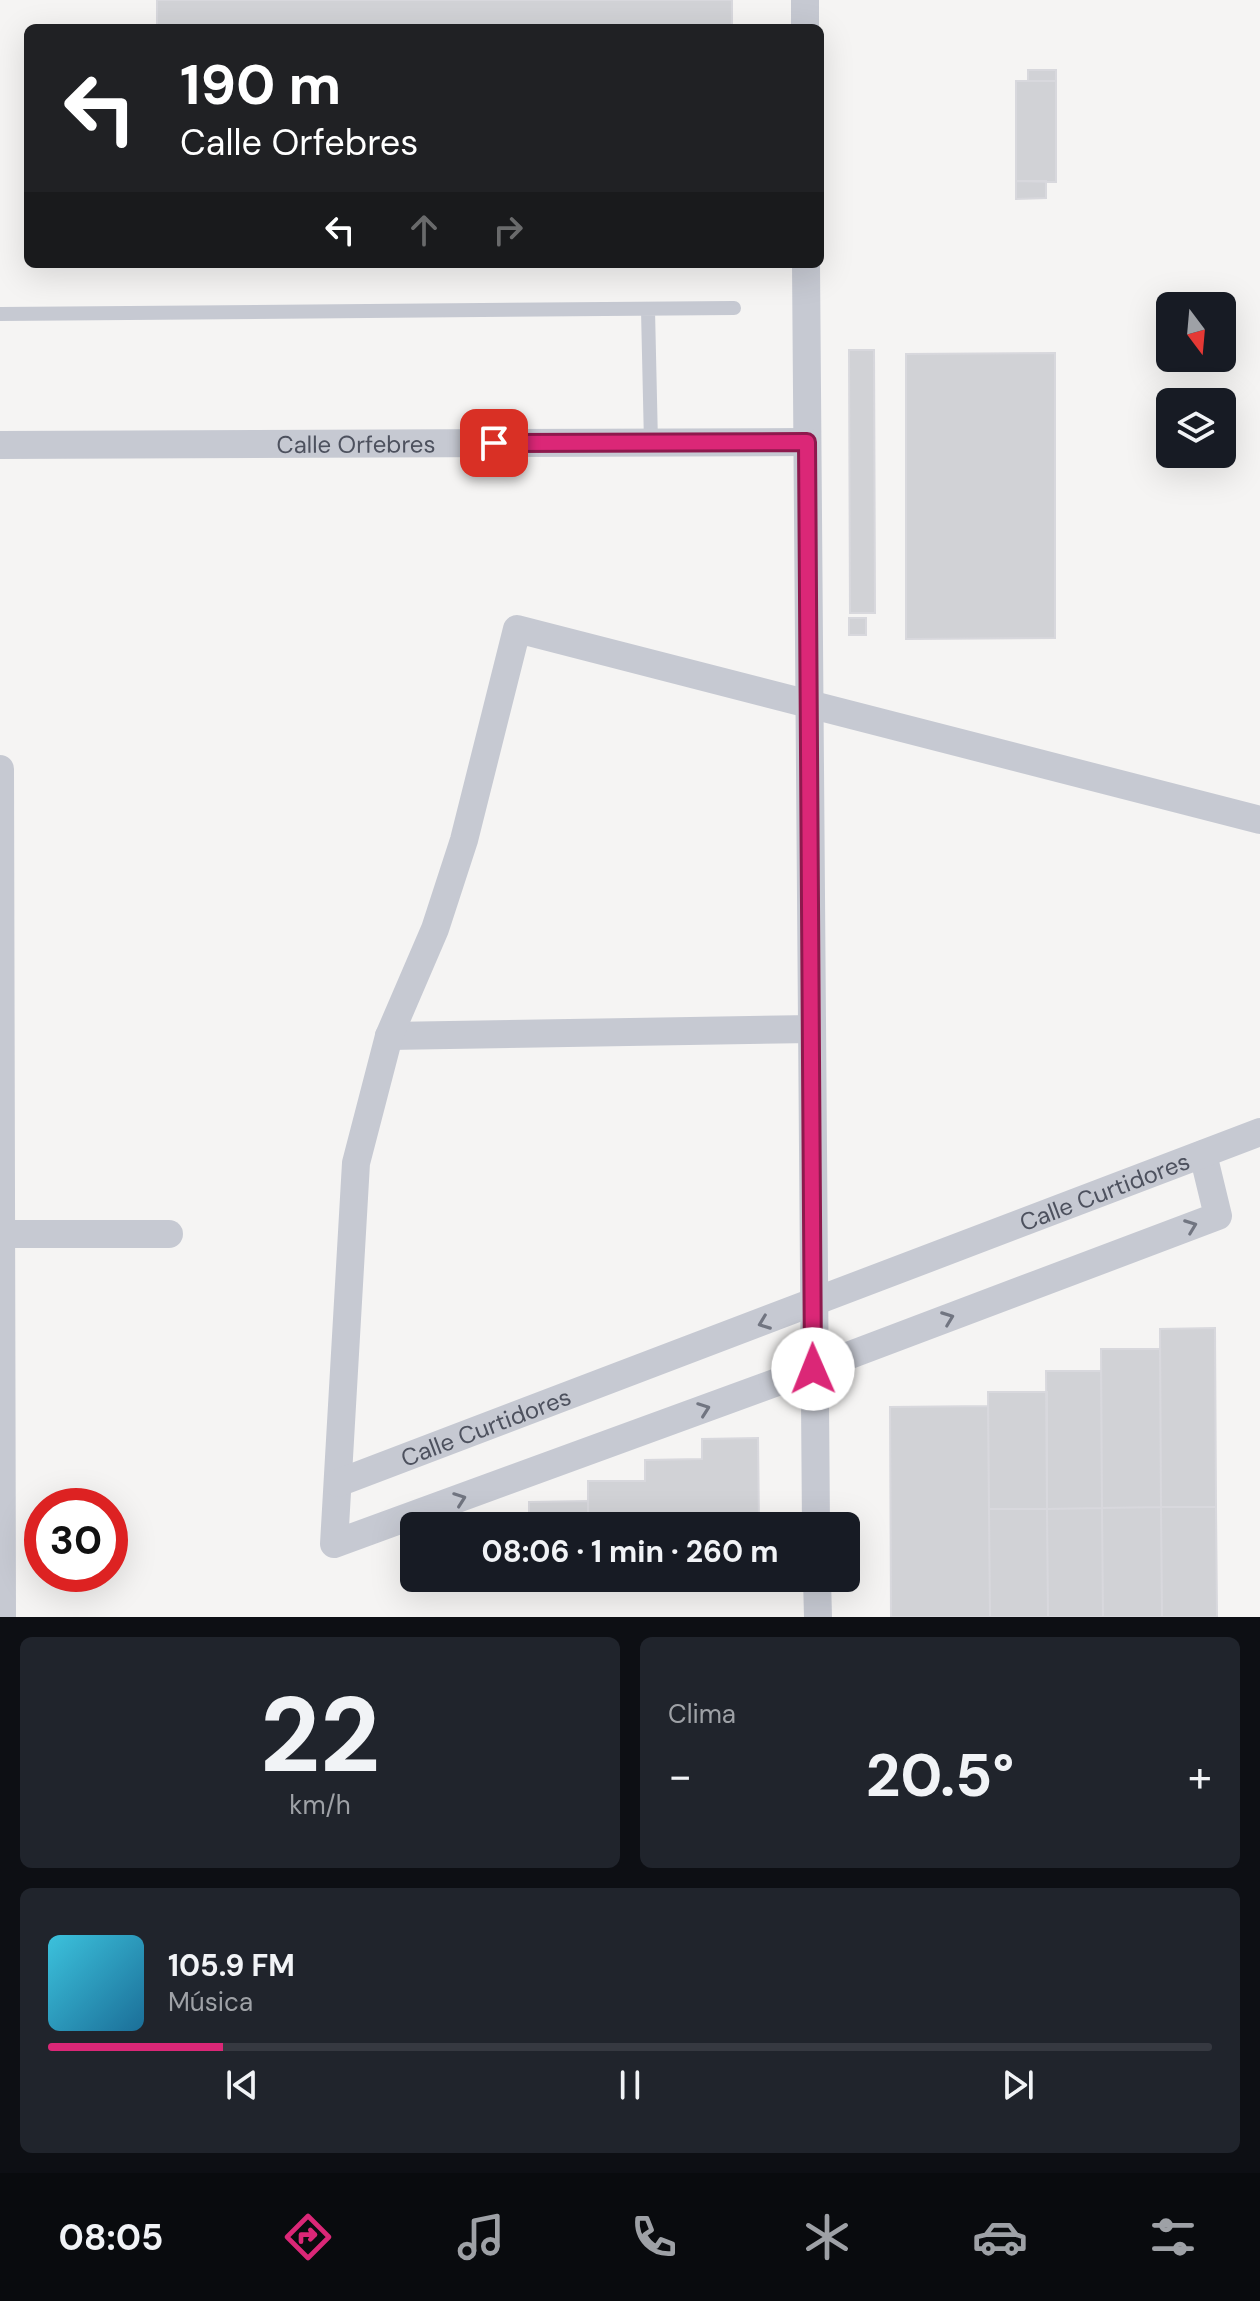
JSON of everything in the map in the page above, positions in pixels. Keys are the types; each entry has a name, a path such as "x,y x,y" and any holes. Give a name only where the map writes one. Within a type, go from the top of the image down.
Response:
{"street":[{"path":"805,0 805,24"},
{"path":"806,268 816,1512"},
{"name":"Calle Orfebres","path":"0,445 807,442"},
{"path":"338,1483 356,1163 389,1036 435,929 464,840 517,629 1260,820"},
{"path":"0,769 1,1602"},
{"path":"389,1036 812,1029"},
{"path":"1203,1154 1260,1132"},
{"name":"Calle Curtidores","path":"1203,1154 1218,1216 813,1369 334,1544 338,1483 1203,1154"},
{"path":"1,1234 169,1234"},
{"path":"817,1592 818,1617"}],"lane":[{"path":"0,314 734,308"},
{"path":"648,310 651,443"}],"building":[{"path":"157,0 732,0 732,24 157,24"},
{"path":"1028,70 1056,70 1056,81 1028,81"},
{"path":"1016,81 1056,81 1056,182 1016,181"},
{"path":"1016,181 1046,181 1046,198 1016,199"},
{"path":"849,350 874,350 875,613 850,613"},
{"path":"1055,353 1055,638 906,639 906,354"},
{"path":"849,618 866,618 866,635 849,635"},
{"path":"1215,1328 1216,1507 1161,1507 1160,1329"},
{"path":"1101,1349 1160,1349 1161,1507 1102,1508"},
{"path":"1046,1371 1101,1371 1102,1508 1047,1509"},
{"path":"988,1392 1047,1392 1047,1509 989,1509"},
{"path":"988,1406 990,1617 891,1617 890,1407"},
{"path":"758,1438 759,1512 588,1512 588,1481 645,1481 645,1460 702,1459 702,1439"},
{"path":"588,1501 588,1512 529,1512 529,1502"},
{"path":"1161,1507 1162,1617 1103,1617 1102,1508"},
{"path":"1161,1507 1216,1507 1217,1617 1162,1617"},
{"path":"1102,1508 1103,1617 1048,1617 1047,1509"},
{"path":"989,1509 1047,1509 1048,1617 990,1617"}],"route":[{"path":"494,443 807,442 813,1369"}]}
